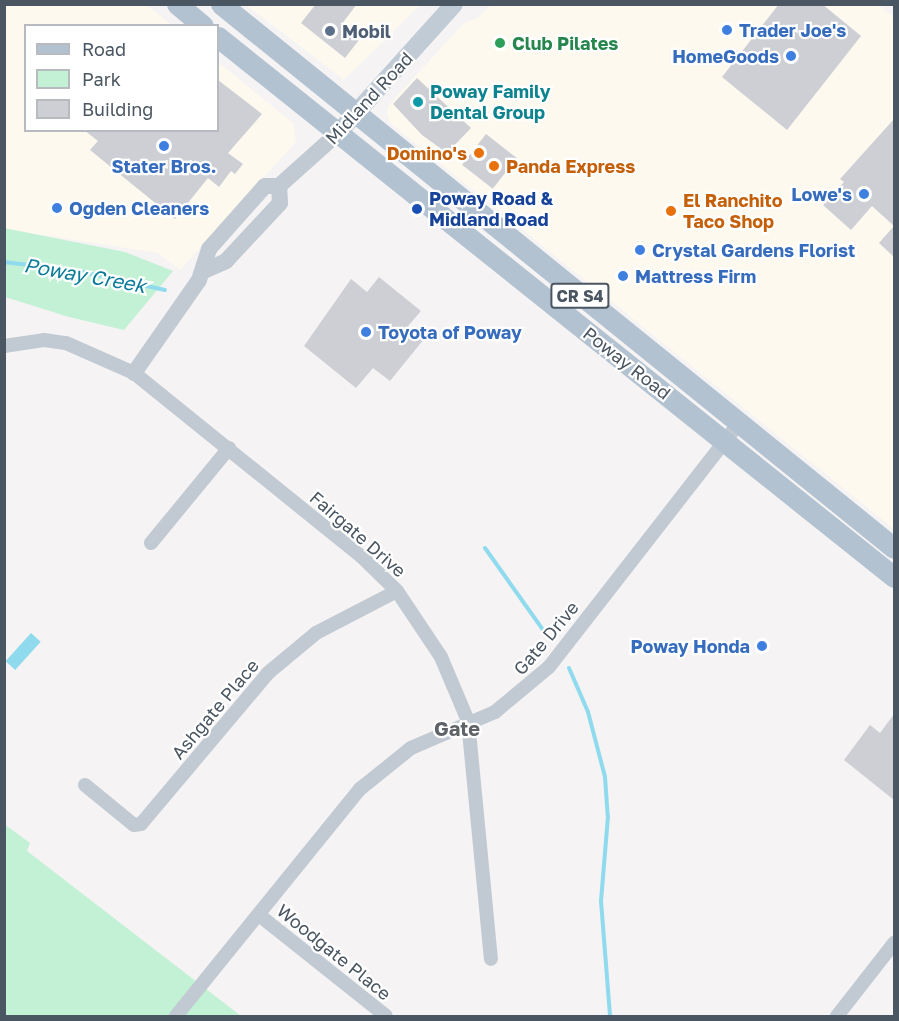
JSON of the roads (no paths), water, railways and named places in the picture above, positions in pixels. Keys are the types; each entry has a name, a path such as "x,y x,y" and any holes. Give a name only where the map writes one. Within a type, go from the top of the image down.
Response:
{"main road":[{"path":"177,4 201,24"},
{"name":"Poway Road","path":"221,4 894,548"},
{"name":"Midland Road","path":"338,133 454,4"},
{"name":"Poway Road","path":"219,38 894,577"},
{"path":"411,190 443,202 496,245 513,242"},
{"path":"491,255 510,253 561,293 595,307"},
{"path":"861,550 894,567"}],"street":[{"name":"Midland Road","path":"134,373 204,271 226,261 280,203 279,186 338,133"},
{"name":"Fairgate Drive","path":"4,346 44,340 66,343 134,373 229,448 397,591 441,657 468,721 491,959"},
{"name":"Gate Drive","path":"176,1017 368,783 411,748 468,721 495,712 549,667 739,423"},
{"path":"151,543 229,448"},
{"name":"Ashgate Place","path":"85,785 134,825 148,820 268,672 316,633 397,591"},
{"name":"Woodgate Place","path":"259,915 386,1017"},
{"path":"837,1017 894,943"}],"water":[{"path":"31,633 41,642 15,670 6,661"}],"waterway":[{"name":"Poway Creek","path":"4,262 79,271 165,290"},
{"path":"485,548 548,637"},
{"path":"569,668 588,712 605,777 608,816 601,901 610,1016"}],"place":[{"name":"Trader Joe's","path":"727,30"},
{"name":"Mobil","path":"330,31"},
{"name":"Club Pilates","path":"500,43"},
{"name":"HomeGoods","path":"791,56"},
{"name":"Poway Family Dental Group","path":"418,102"},
{"name":"Stater Bros.","path":"164,146"},
{"name":"Domino's","path":"479,153"},
{"name":"Panda Express","path":"494,166"},
{"name":"Lowe's","path":"864,194"},
{"name":"Ogden Cleaners","path":"57,208"},
{"name":"Poway Road & Midland Road","path":"417,209"},
{"name":"El Ranchito Taco Shop","path":"671,211"},
{"name":"Crystal Gardens Florist","path":"640,250"},
{"name":"Mattress Firm","path":"623,276"},
{"name":"Toyota of Poway","path":"366,332"},
{"name":"Poway Honda","path":"762,646"}],"district":[{"name":"Gate","path":"457,728"}]}
